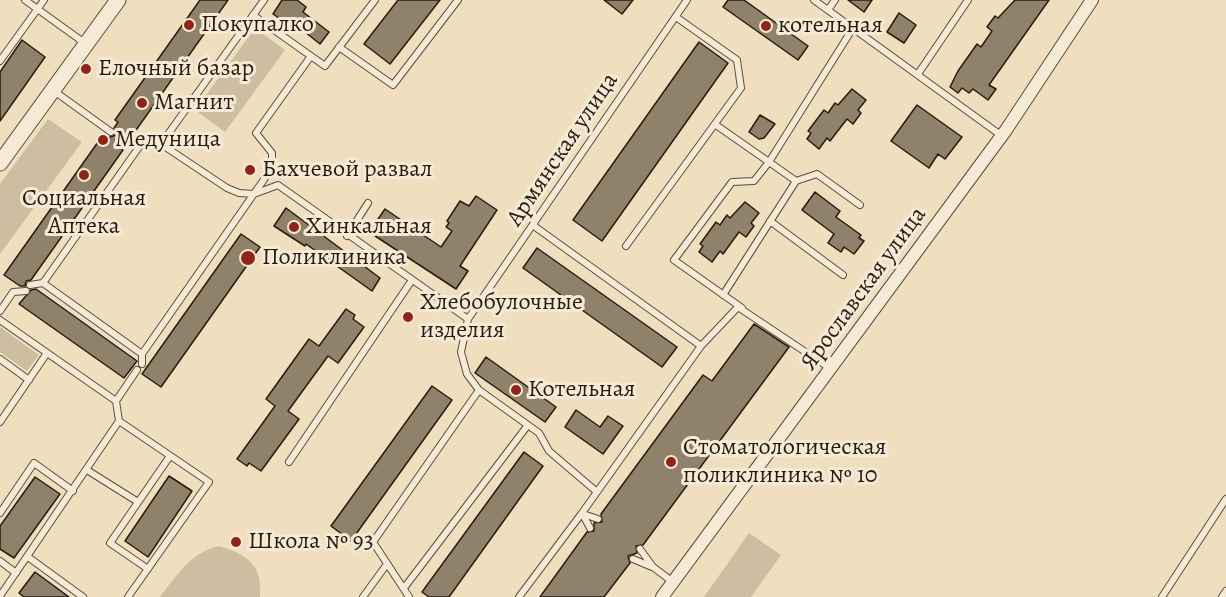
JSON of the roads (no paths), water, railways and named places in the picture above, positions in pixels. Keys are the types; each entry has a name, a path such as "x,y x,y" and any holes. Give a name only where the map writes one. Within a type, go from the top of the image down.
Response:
{"street":[{"path":"2,157 54,91 118,0"},
{"name":"Ярославская улица","path":"662,597 1002,136 1092,0"}],"lane":[{"path":"24,0 87,44"},
{"path":"0,62 44,0"},
{"path":"160,144 264,0"},
{"path":"253,15 325,66 375,0"},
{"path":"339,47 393,85 458,0"},
{"name":"Армянская улица","path":"468,319 687,0"},
{"path":"814,0 1002,136"},
{"path":"828,10 835,0"},
{"path":"918,74 968,0"},
{"path":"626,246 716,125 741,87 737,60 676,17"},
{"path":"832,369 674,260 732,182 753,182 769,162 853,28"},
{"path":"0,596 118,421 116,401 140,367 142,354 254,194 274,161 272,153 256,133 311,56"},
{"path":"54,91 111,132"},
{"path":"716,125 796,181"},
{"path":"0,311 13,292 43,283 144,140"},
{"path":"125,141 144,140 160,144 226,188 239,193 254,194 278,185 347,236 468,319 461,352 467,374 479,390 539,433 549,451 597,492"},
{"path":"723,295 796,181 817,174 860,205"},
{"path":"347,236 368,203"},
{"path":"770,221 843,275"},
{"path":"534,226 701,346"},
{"path":"289,462 412,280"},
{"path":"43,283 142,354"},
{"path":"519,597 701,346 738,307 742,308"},
{"path":"0,320 116,401"},
{"path":"0,422 47,353"},
{"path":"0,359 29,380"},
{"path":"409,597 373,545 375,537 479,390"},
{"path":"118,421 209,483 128,597"},
{"path":"404,588 528,425"},
{"path":"148,569 110,543 170,456"},
{"path":"0,513 34,463 72,491"},
{"path":"87,470 138,502"},
{"path":"1162,597 1226,499"},
{"path":"582,513 598,519"},
{"path":"582,513 590,528"},
{"path":"640,549 653,567"},
{"path":"28,557 83,597"},
{"path":"633,559 653,567 673,582"},
{"path":"0,561 16,573"},
{"path":"363,597 387,564"},
{"path":"1222,597 1226,591"}],"place":[{"name":"Покупалко","path":"189,25"},
{"name":"котельная","path":"766,26"},
{"name":"Елочный базар","path":"86,69"},
{"name":"Магнит","path":"142,103"},
{"name":"Медуница","path":"103,140"},
{"name":"Бахчевой развал","path":"250,170"},
{"name":"Социальная Аптека","path":"84,175"},
{"name":"Хинкальная","path":"294,227"},
{"name":"Поликлиника","path":"248,258"},
{"name":"Хлебобулочные изделия","path":"408,317"},
{"name":"Котельная","path":"516,390"},
{"name":"Стоматологическая поликлиника № 10","path":"671,462"},
{"name":"Школа № 93","path":"236,542"}]}
